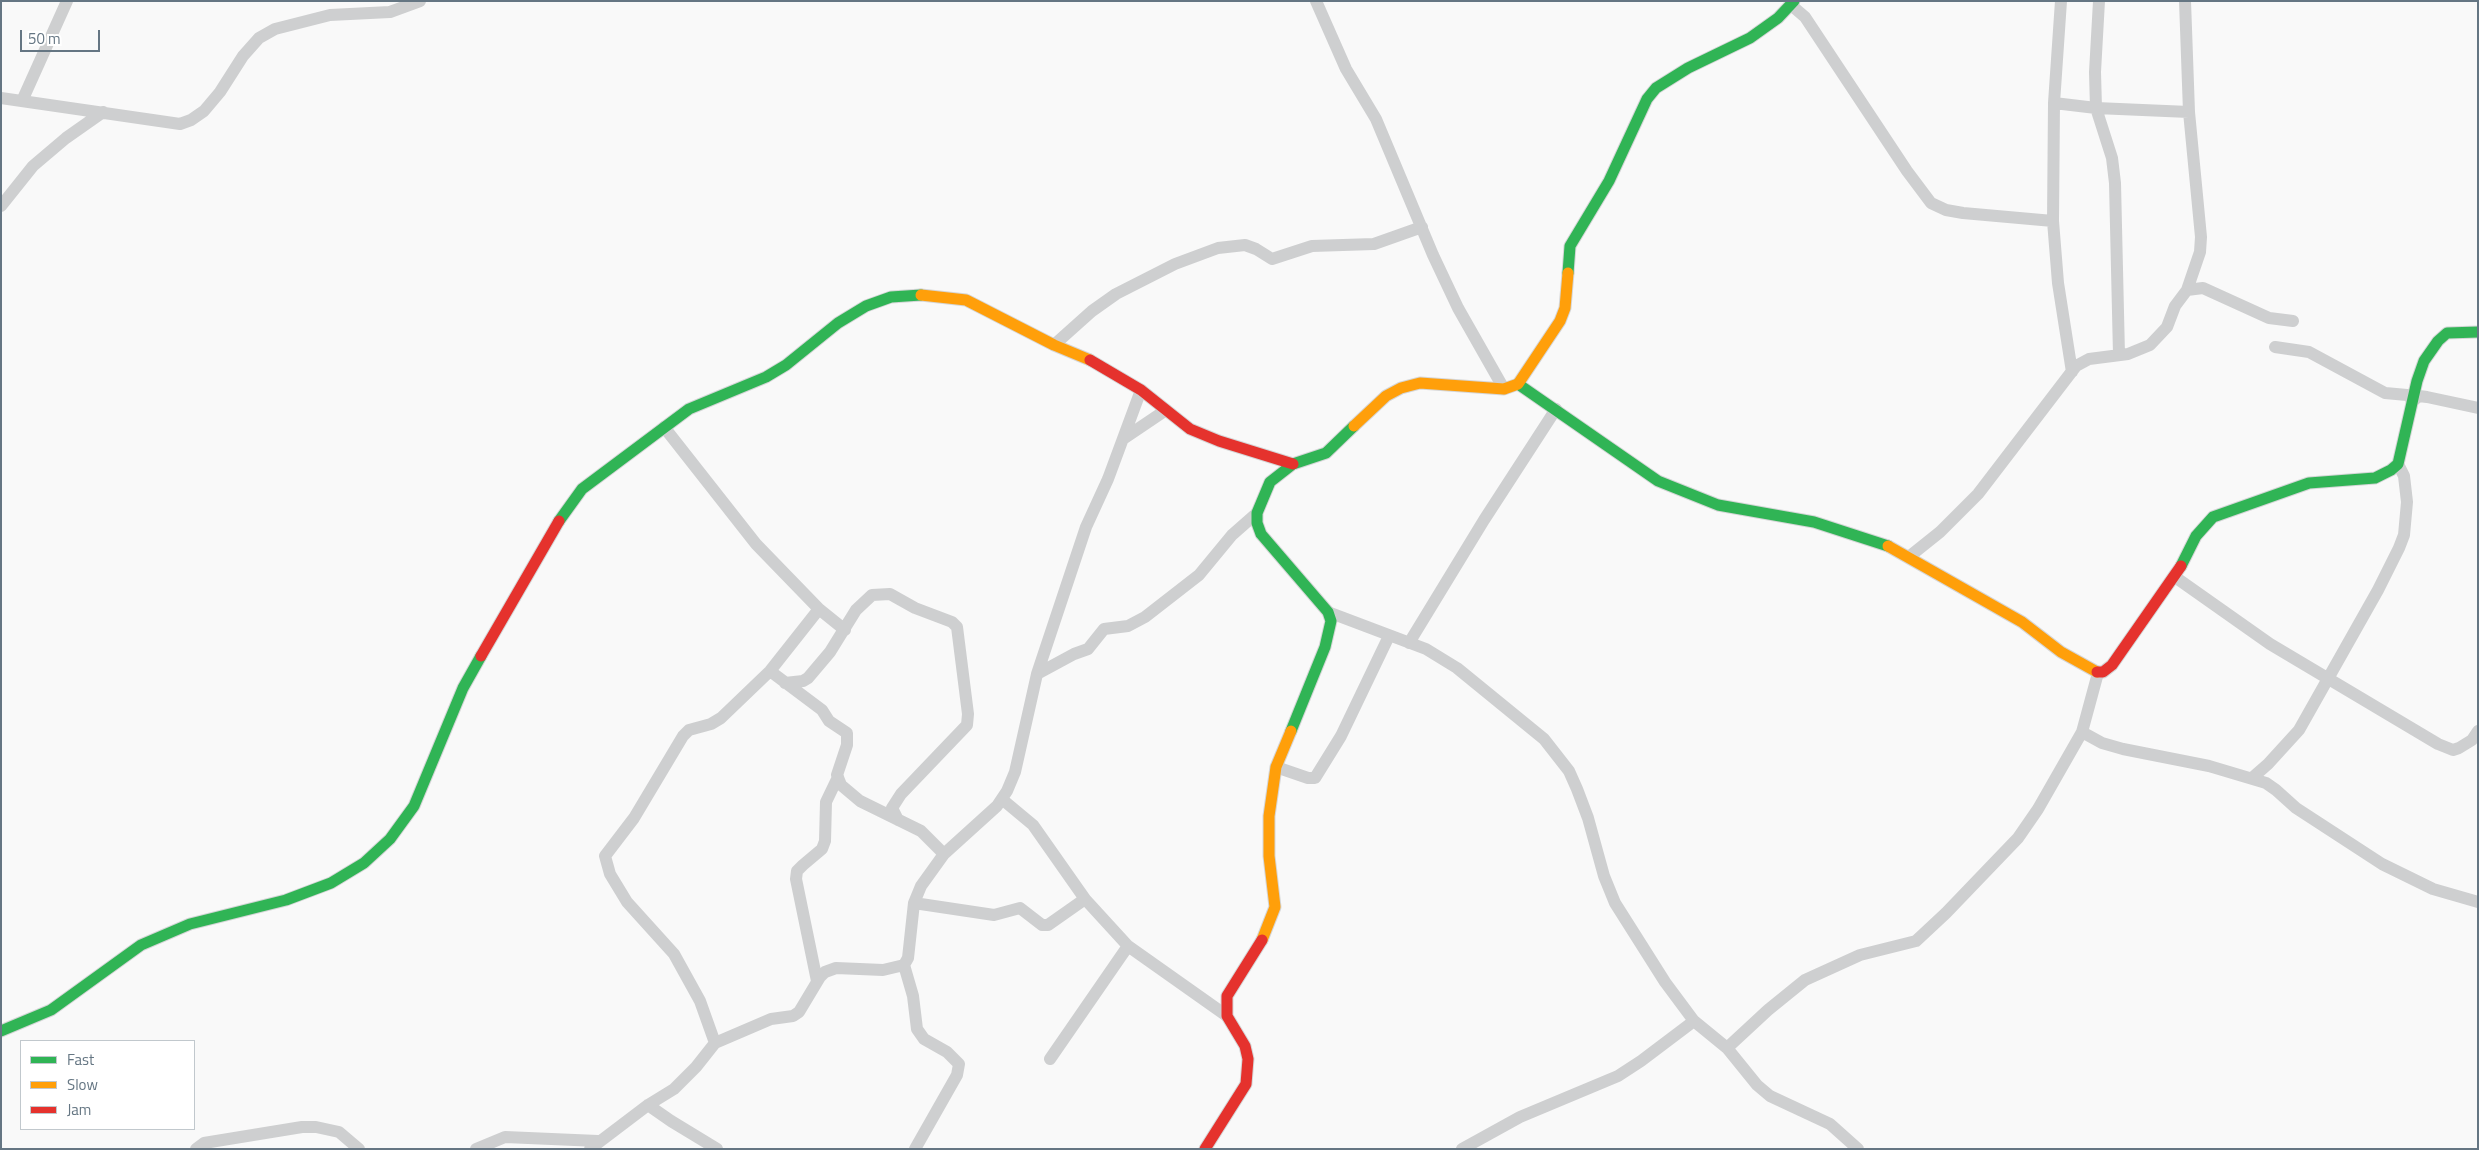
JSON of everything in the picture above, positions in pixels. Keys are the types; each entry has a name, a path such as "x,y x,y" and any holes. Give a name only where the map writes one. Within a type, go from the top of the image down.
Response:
{"street":[{"path":"22,101 67,1"},
{"path":"1,98 103,112 171,124 191,120 204,112 248,50 259,38 275,28 330,15 390,12 420,1"},
{"path":"1316,1 1346,69 1376,118 1458,308 1504,389"},
{"path":"2061,1 2054,103 2053,221 2058,282 2072,372"},
{"path":"2100,1 2094,72 2096,108 2112,158 2115,183 2119,355"},
{"path":"1910,556 1940,532 1978,494 2076,366 2089,359 2141,350 2157,340 2167,327 2179,299 2187,290 2200,252 2201,237 2190,112 2185,1"},
{"path":"1227,1016 1227,996 1261,942 1275,907 1269,856 1268,816 1276,766 1328,639 1332,621 1328,612 1261,534 1257,523 1257,513 1270,482 1293,464 1326,453 1386,396 1401,388 1420,383 1504,389 1518,384 1560,322 1566,308 1570,246 1609,181 1647,99 1656,88 1688,68 1750,38 1778,18 1792,3 1806,17 1907,171 1931,203 1954,212 2053,221"},
{"path":"2054,103 2096,108 2190,112"},
{"path":"1,206 33,166 66,138 103,112"},
{"path":"1054,345 1092,311 1116,294 1175,264 1218,248 1245,245 1256,249 1272,259 1312,246 1382,242 1422,227"},
{"path":"2187,290 2203,288 2268,318 2292,321"},
{"path":"1,1031 51,1010 141,944 190,924 286,900 331,883 364,863 390,839 414,806 463,688 565,511 582,489 689,409 766,377 786,365 838,323 866,306 891,297 913,294 966,300 1054,345 1080,354 1141,390 1166,410 1202,434 1293,464"},
{"path":"2252,778 2268,764 2299,730 2378,590 2404,535 2407,519 2406,488 2398,464 2420,370 2438,340 2447,333 2478,332"},
{"path":"2275,347 2310,352 2385,393 2406,395 2414,400"},
{"path":"1518,384 1658,481 1742,511 1814,522 1864,537 1910,556 2022,622 2067,656 2098,673 2103,672 2112,665 2175,576 2196,536 2213,517 2309,483 2375,478 2398,464"},
{"path":"476,1149 505,1137 520,1136 594,1145 648,1105 674,1089 696,1067 715,1043 770,1019 793,1016 803,1008 817,981 825,972 836,968 884,970 904,965 908,958 914,903 924,880 944,854 1003,800 1014,772 1037,674 1086,526 1123,439 1141,390"},
{"path":"2414,400 2422,396 2478,408"},
{"path":"1409,642 1484,520 1556,409"},
{"path":"1123,439 1166,410"},
{"path":"664,427 756,544 819,610 845,630"},
{"path":"1037,674 1088,649 1104,629 1128,626 1145,617 1199,574 1232,535 1257,513"},
{"path":"2175,576 2270,644 2446,748 2452,750 2465,745 2478,732"},
{"path":"785,683 802,681 808,678 830,652 856,610 869,598 879,593 890,594 915,608 952,622 959,632 968,714 967,726 900,794 892,808 898,820"},
{"path":"715,1043 700,1001 674,954 627,902 610,874 605,856 634,818 683,736 689,730 711,724 721,718 770,671 819,610"},
{"path":"1328,612 1426,649 1457,668 1531,726 1569,771 1582,801 1604,876 1616,903 1665,982 1694,1021 1728,1048 1757,1085 1770,1096 1830,1124 1858,1149"},
{"path":"1276,766 1308,778 1315,778 1341,736 1389,636"},
{"path":"770,671 822,710 829,721 847,733 847,744 838,777 826,802 826,841 822,849 797,871 796,879 817,981"},
{"path":"1728,1048 1768,1010 1805,980 1860,955 1909,943 1924,935 2018,838 2050,790 2082,732 2098,673"},
{"path":"2082,732 2102,743 2123,749 2209,766 2252,778 2276,790 2296,808 2382,864 2433,888 2478,902"},
{"path":"838,777 841,785 860,801 921,831 944,854"},
{"path":"1003,800 1033,825 1085,899 1128,946 1227,1016 1245,1046 1248,1073 1246,1084 1205,1149"},
{"path":"914,903 994,915 1020,908 1042,924 1048,925 1085,899"},
{"path":"1050,1060 1128,946"},
{"path":"904,965 914,996 917,1029 924,1039 947,1052 959,1064 957,1075 915,1149"},
{"path":"1462,1149 1520,1117 1618,1076 1642,1062 1694,1021"},
{"path":"648,1105 717,1149"},
{"path":"196,1149 204,1143 316,1127 339,1132 359,1149"},
{"path":"691,1149 700,1139"}],"traffic: fast":[{"path":"1568,273 1570,246 1609,181 1647,99 1656,88 1688,68 1750,38 1778,18 1794,1"},
{"path":"559,521 582,489 689,409 766,377 786,365 838,323 866,306 891,297 921,295"},
{"path":"2181,566 2196,536 2213,517 2309,483 2375,478 2391,470 2398,464 2417,381 2424,361 2438,341 2447,333 2478,332"},
{"path":"1518,384 1658,481 1718,505 1814,522 1888,546"},
{"path":"1291,731 1325,647 1331,621 1328,612 1261,534 1257,523 1257,513 1270,482 1293,464 1326,453 1354,426"},
{"path":"1,1031 51,1010 141,945 190,924 286,900 331,883 364,863 390,839 414,806 463,688 481,656"}],"traffic: slow":[{"path":"1354,426 1386,396 1401,388 1420,383 1504,389 1518,384 1560,321 1565,308 1568,273"},
{"path":"921,295 966,300 1054,345 1090,360"},
{"path":"1888,546 2022,622 2061,652 2097,672"},
{"path":"1262,940 1275,907 1269,856 1269,816 1276,767 1291,731"}],"traffic: jam":[{"path":"1090,360 1141,390 1190,429 1219,441 1293,464"},
{"path":"481,656 559,521"},
{"path":"2097,672 2103,672 2112,665 2181,566"},
{"path":"1205,1149 1246,1084 1248,1059 1245,1046 1227,1016 1227,996 1262,940"}]}
